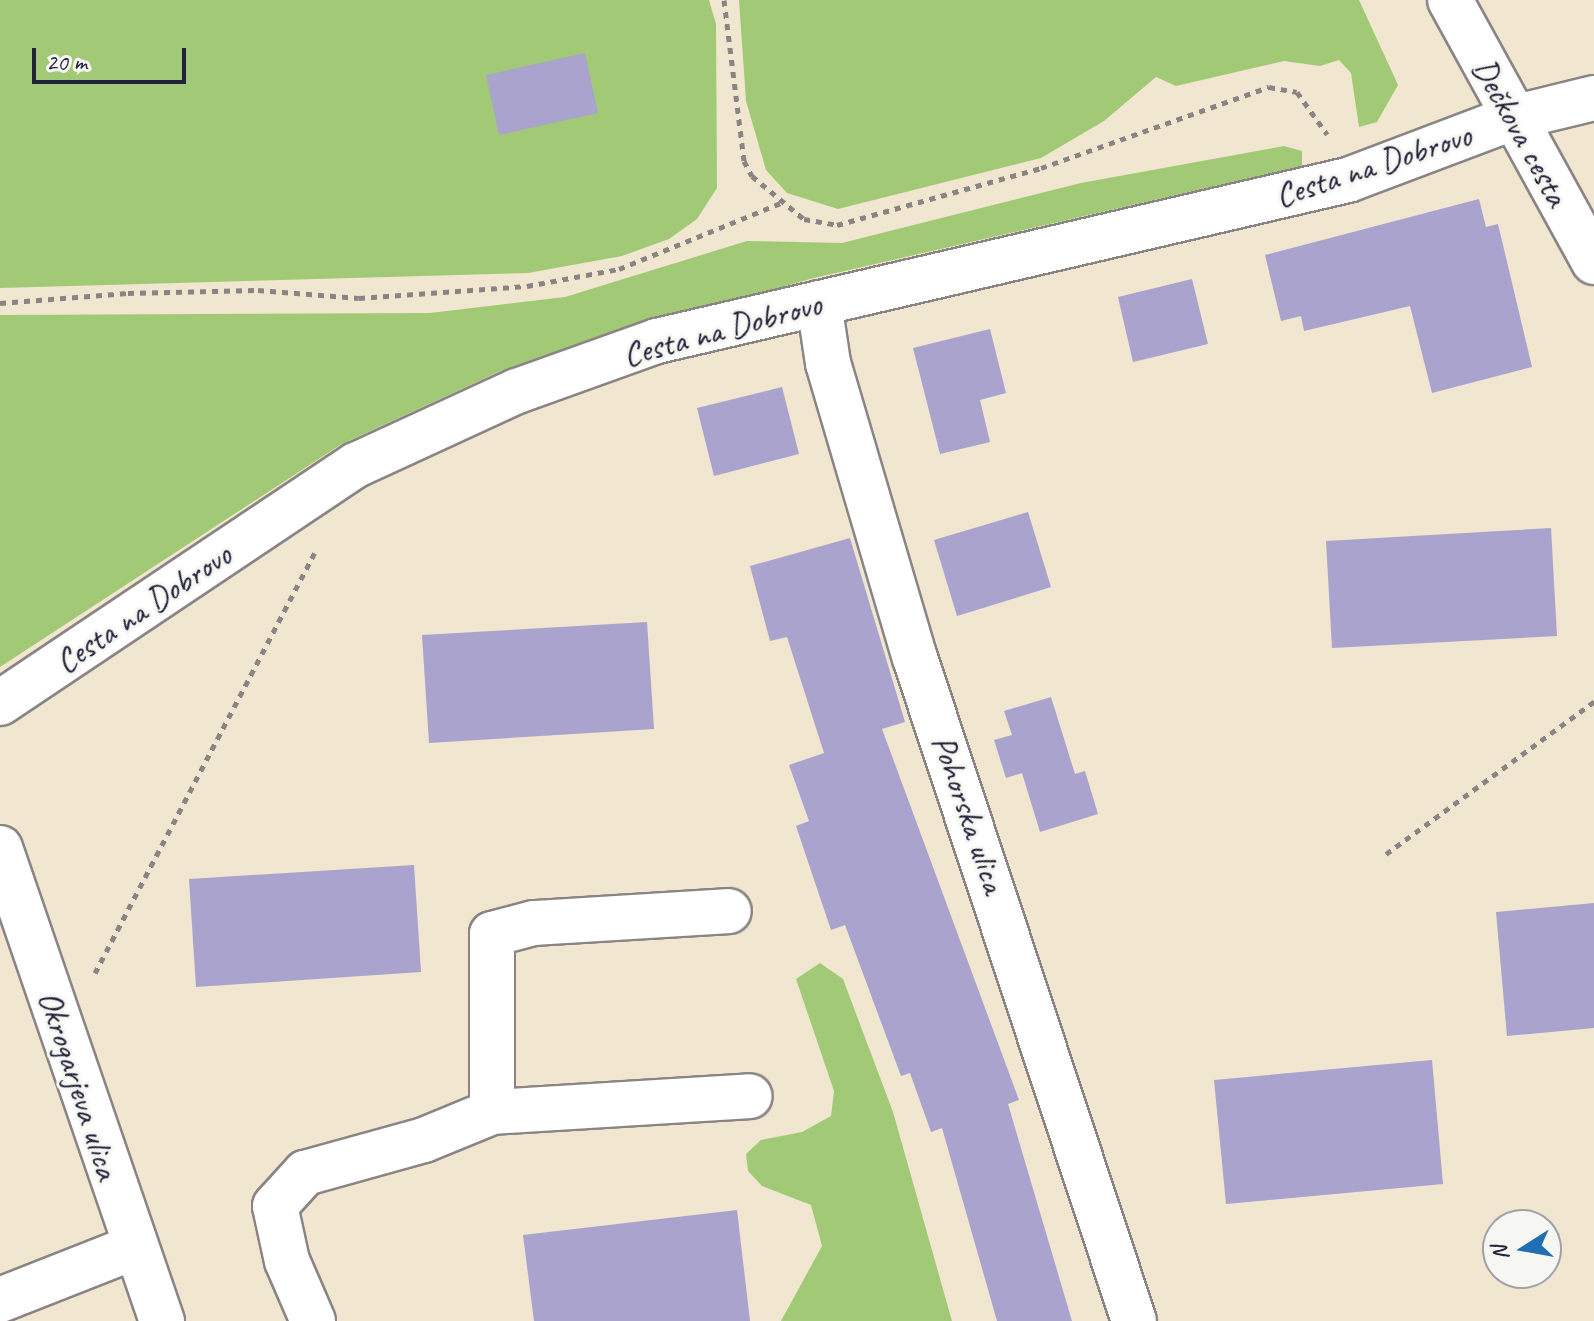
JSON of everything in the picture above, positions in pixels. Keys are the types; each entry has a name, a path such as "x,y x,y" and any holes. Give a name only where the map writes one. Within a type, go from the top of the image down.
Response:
{"street":[{"name":"Dečkova cesta","path":"1450,0 1512,118 1594,262"},
{"name":"Cesta na Dobrovo","path":"0,703 356,465 517,391 657,341 1348,180 1512,118 1594,98"},
{"name":"Pohorska ulica","path":"819,303 828,363 915,658 1134,1321"},
{"name":"Okrogarjeva ulica","path":"0,848 132,1248 162,1321"},
{"path":"492,1112 492,934 534,923 729,911"},
{"path":"313,1321 287,1261 275,1206 305,1173 424,1140 492,1112 750,1096"},
{"path":"0,1300 132,1248"}],"path":[{"path":"724,0 744,161 781,203 804,219 837,225 1041,168 1269,87 1297,92 1326,131 1348,180"},
{"path":"0,303 128,293 258,290 359,298 527,286 619,269 781,203"},
{"path":"95,974 317,550"},
{"path":"1386,854 1594,702"}],"green space":[{"path":"0,0 709,0 716,24 717,188 697,219 669,239 622,256 528,273 0,288"},
{"path":"739,0 1359,0 1398,85 1377,122 1359,127 1351,73 1339,60 1320,66 1284,61 1176,86 1156,77 1104,121 1041,158 838,209 787,193 766,170 746,101"},
{"path":"1284,146 1302,151 1302,166 810,279 505,369 340,445 0,667 0,315 430,313 565,297 747,241 842,243 1081,183"},
{"path":"820,963 843,979 893,1112 952,1321 781,1321 822,1246 811,1205 762,1186 748,1171 746,1154 761,1140 802,1132 831,1116 834,1091 796,979"}],"building":[{"path":"585,53 598,113 499,135 486,75"},
{"path":"1479,199 1486,227 1498,224 1532,367 1432,393 1410,306 1304,331 1301,316 1281,321 1265,255"},
{"path":"1192,279 1208,344 1133,362 1118,297"},
{"path":"990,329 1006,393 980,400 990,442 940,454 913,348"},
{"path":"782,387 799,454 714,476 697,408"},
{"path":"1028,512 1051,587 957,616 934,540"},
{"path":"1551,528 1557,636 1332,648 1326,541"},
{"path":"850,538 905,722 882,729 1019,1100 1008,1104 1072,1321 997,1321 942,1128 931,1132 910,1073 901,1076 845,925 831,930 796,826 809,821 789,765 824,753 787,637 770,641 750,566"},
{"path":"647,622 654,729 429,743 422,635"},
{"path":"1051,697 1075,774 1085,771 1098,814 1040,832 1022,773 1006,778 994,740 1012,735 1004,711"},
{"path":"414,865 421,972 196,987 189,879"},
{"path":"1594,903 1594,1028 1507,1036 1496,912"},
{"path":"1432,1060 1443,1184 1226,1204 1214,1080"},
{"path":"737,1210 750,1321 534,1321 523,1235"}]}
